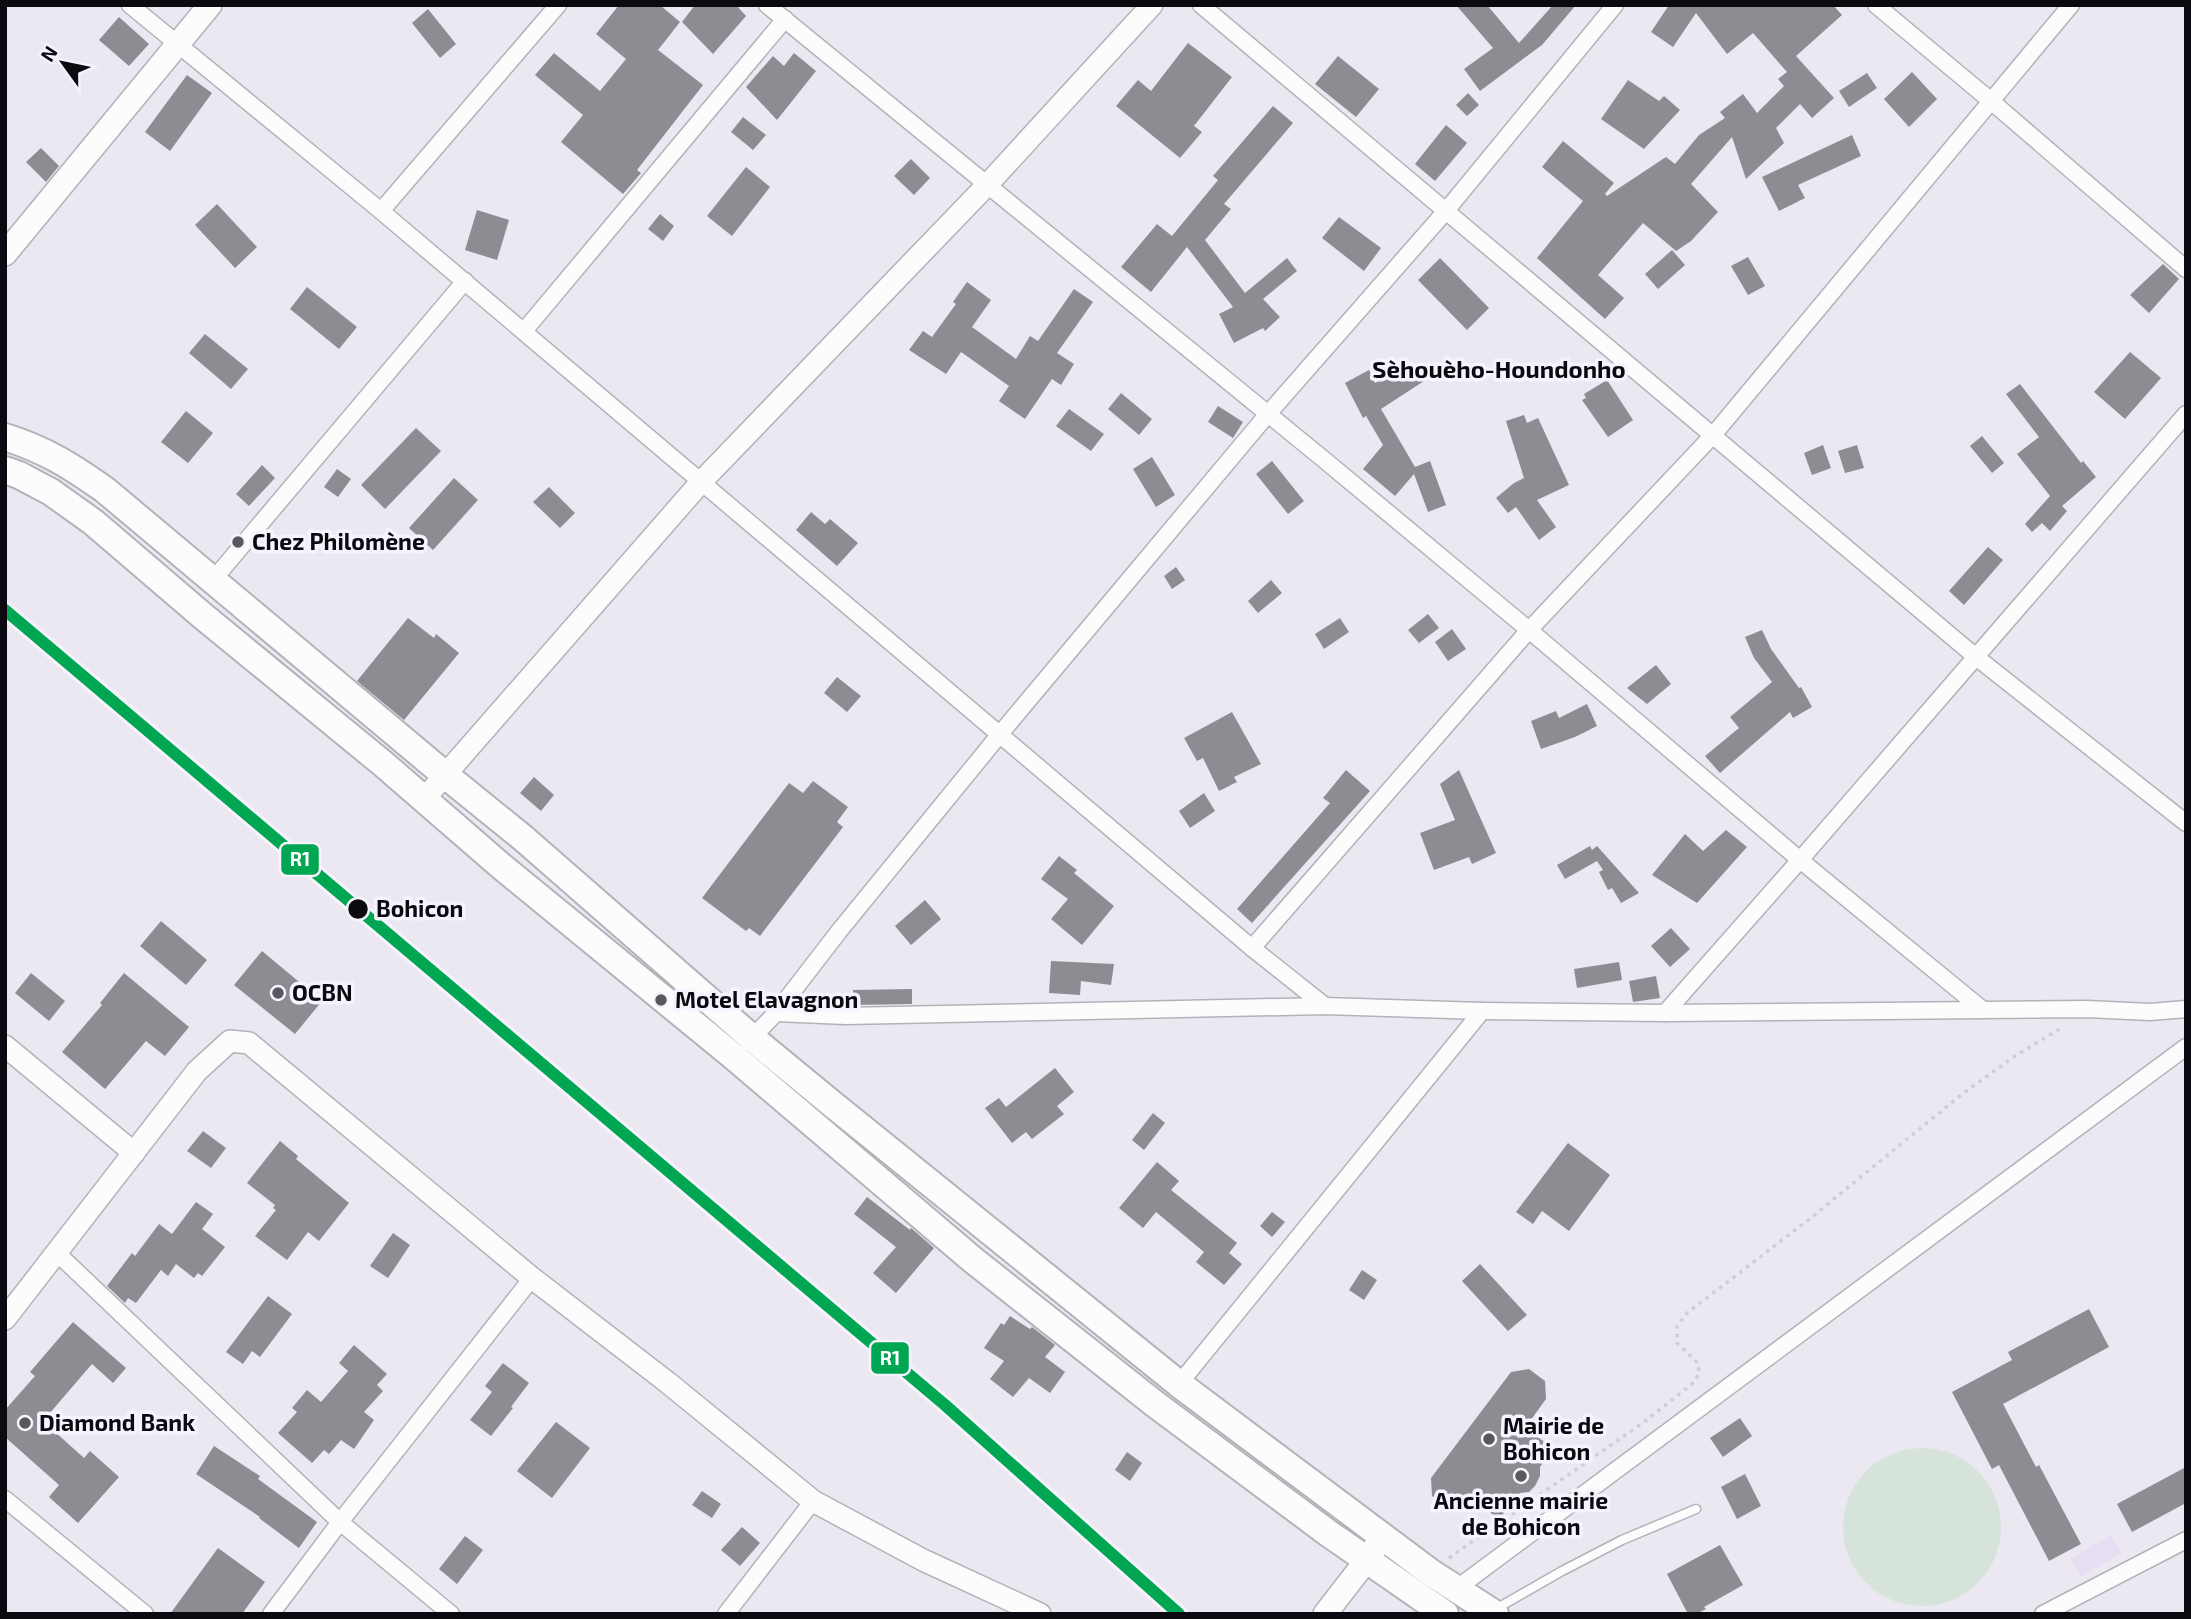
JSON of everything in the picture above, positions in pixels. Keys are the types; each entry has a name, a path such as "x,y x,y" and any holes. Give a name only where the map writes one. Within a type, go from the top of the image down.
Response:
{"highway":[{"path":"5,436 36,446 70,465 105,490 444,775 523,838 752,1038 1179,1384 1430,1572 1493,1613"},
{"path":"5,470 51,492 93,522 973,1259 1155,1404 1366,1561 1444,1614"},
{"path":"973,1259 993,1233"},
{"path":"1225,1456 1242,1430"}],"main road":[{"path":"5,254 210,5"},
{"path":"1325,1614 1382,1536"}],"street":[{"path":"130,5 465,281 1252,948 1325,1006"},
{"path":"381,211 558,5"},
{"path":"767,5 1322,458 1800,860 1983,1010"},
{"path":"424,799 701,482 988,185 1152,5"},
{"path":"1201,5 1976,657 2186,823"},
{"path":"733,1056 776,1013 1000,734 1267,415 1445,212 1615,5"},
{"path":"1876,5 1992,101 2186,269"},
{"path":"1252,948 1529,630 1714,434 2071,5"},
{"path":"524,331 785,19"},
{"path":"213,580 465,281"},
{"path":"1665,1013 2186,414"},
{"path":"776,1013 846,1016 1325,1006 1665,1013 2087,1009 2150,1012 2186,1009"},
{"path":"1179,1384 1482,1011"},
{"path":"5,1319 197,1071 230,1041 249,1043 532,1278 667,1382 813,1501 923,1560 1040,1614"},
{"path":"5,1046 134,1153"},
{"path":"1456,1589 2186,1047"},
{"path":"57,1253 340,1522 451,1614"},
{"path":"271,1614 532,1278"},
{"path":"5,1499 145,1614"},
{"path":"726,1614 813,1501"},
{"path":"2043,1614 2186,1539"}],"lane":[{"path":"1493,1613 1562,1571 1622,1540 1696,1510"}],"path":[{"path":"1430,1572 1634,1429 1692,1384 1699,1374 1698,1363 1677,1343 1677,1326 1686,1313 1807,1221 1961,1095 2087,1009"}],"shaded area":[{"path":"1922,1448 1952,1454 1978,1471 1995,1497 2001,1527 1995,1557 1978,1583 1952,1600 1922,1606 1892,1600 1866,1583 1849,1557 1843,1527 1849,1497 1866,1471 1892,1454"},
{"path":"2111,1535 2121,1553 2081,1577 2070,1559"}],"building":[{"path":"619,5 660,5 680,22 658,50 703,85 637,170 641,173 623,194 561,142 583,115 535,75 554,53 600,91 626,59 596,34"},
{"path":"695,5 736,5 746,16 713,54 682,22"},
{"path":"1456,5 1487,5 1519,43 1553,5 1576,5 1542,45 1480,91 1464,69 1493,48"},
{"path":"1669,5 1833,5 1842,15 1796,56 1834,98 1812,118 1800,104 1776,128 1784,143 1746,179 1732,137 1691,184 1718,212 1691,241 1676,251 1643,223 1598,275 1624,298 1605,319 1537,258 1583,201 1542,167 1563,141 1614,183 1605,194 1607,196 1666,157 1675,164 1699,135 1725,118 1720,112 1743,94 1757,113 1784,86 1778,79 1787,72 1753,33 1727,54 1696,13 1673,47 1651,32"},
{"path":"428,9 456,44 440,58 412,23"},
{"path":"119,17 149,44 129,66 99,40"},
{"path":"1188,43 1232,77 1194,126 1202,132 1180,158 1116,106 1138,80 1151,91"},
{"path":"794,53 816,71 777,120 746,87 773,56 784,66"},
{"path":"1338,56 1379,89 1356,117 1315,84"},
{"path":"1912,72 1937,99 1909,127 1884,99"},
{"path":"1867,73 1877,88 1849,107 1839,91"},
{"path":"187,75 212,93 170,151 145,132"},
{"path":"1628,80 1659,101 1664,96 1680,110 1644,149 1601,119"},
{"path":"1468,93 1479,105 1467,116 1456,105"},
{"path":"1273,106 1293,123 1224,204 1231,209 1205,240 1245,293 1287,258 1297,271 1263,299 1280,317 1265,331 1263,328 1234,343 1219,314 1233,307 1187,247 1151,292 1121,267 1157,224 1172,236 1218,180 1213,176"},
{"path":"743,117 766,135 753,150 731,132"},
{"path":"1446,125 1467,143 1435,181 1415,164"},
{"path":"1852,135 1861,156 1798,185 1805,198 1779,211 1762,177"},
{"path":"41,148 59,166 46,182 26,162"},
{"path":"911,159 930,178 914,195 894,176"},
{"path":"746,167 770,187 732,236 707,216"},
{"path":"217,204 257,247 235,268 195,225"},
{"path":"477,210 509,220 497,260 465,250"},
{"path":"660,214 674,226 663,241 648,229"},
{"path":"1339,217 1381,248 1364,271 1322,238"},
{"path":"1672,250 1685,265 1658,289 1645,274"},
{"path":"1748,257 1765,286 1748,295 1731,266"},
{"path":"1440,258 1489,308 1467,330 1418,280"},
{"path":"2163,264 2179,279 2149,313 2130,295"},
{"path":"967,282 991,300 972,327 1016,359 1030,336 1038,341 1074,289 1093,302 1057,353 1074,364 1061,385 1052,379 1025,419 999,401 1009,386 961,352 946,374 909,350 923,331 932,337 956,304 953,302"},
{"path":"307,287 357,327 339,349 290,309"},
{"path":"205,334 248,369 231,389 189,353"},
{"path":"2130,352 2161,378 2125,419 2094,392"},
{"path":"1411,363 1424,381 1381,409 1415,467 1430,461 1446,505 1428,512 1414,474 1395,496 1363,469 1383,445 1366,416 1363,418 1345,383 1369,370 1375,383"},
{"path":"1607,380 1633,420 1608,437 1582,400 1586,398 1584,394"},
{"path":"2020,384 2081,463 2083,461 2096,477 2062,506 2067,511 2050,531 2042,523 2032,532 2025,524 2050,496 2017,454 2039,437 2006,394"},
{"path":"1121,393 1152,419 1139,435 1108,409"},
{"path":"1218,406 1243,422 1233,438 1208,422"},
{"path":"1069,409 1104,434 1091,451 1056,426"},
{"path":"186,411 213,433 188,463 161,442"},
{"path":"1524,415 1527,423 1538,418 1569,485 1537,500 1556,527 1539,540 1516,507 1508,513 1496,498 1524,478 1506,421"},
{"path":"416,428 441,451 385,509 361,485"},
{"path":"1982,436 2004,463 1992,473 1970,446"},
{"path":"1823,445 1831,468 1812,475 1804,453"},
{"path":"1857,445 1864,468 1845,473 1838,451"},
{"path":"1152,457 1175,495 1156,507 1133,469"},
{"path":"1272,461 1304,501 1288,514 1256,474"},
{"path":"262,465 275,478 249,506 236,494"},
{"path":"337,469 351,479 338,497 324,487"},
{"path":"454,478 478,500 433,550 409,528"},
{"path":"549,487 575,513 560,528 533,502"},
{"path":"811,512 825,524 830,519 858,543 837,566 796,530"},
{"path":"1988,547 2003,560 1964,605 1949,591"},
{"path":"1176,567 1185,580 1172,589 1164,576"},
{"path":"1271,580 1282,593 1258,613 1248,601"},
{"path":"1428,614 1439,628 1419,643 1408,630"},
{"path":"408,618 434,638 436,634 459,653 404,720 357,681"},
{"path":"1340,618 1349,632 1324,649 1315,634"},
{"path":"1452,629 1466,649 1448,661 1435,642"},
{"path":"1762,630 1771,649 1799,688 1801,687 1812,707 1793,718 1790,712 1720,773 1705,756 1739,728 1730,717 1772,682 1754,658 1745,637"},
{"path":"1656,665 1671,684 1647,704 1627,688"},
{"path":"837,677 861,696 847,712 824,693"},
{"path":"1587,704 1597,726 1541,749 1531,721 1556,711 1559,718"},
{"path":"1232,712 1261,764 1234,777 1237,782 1219,791 1203,758 1197,761 1184,738"},
{"path":"1346,770 1370,791 1252,923 1237,909 1330,803 1323,798"},
{"path":"1459,770 1496,853 1472,864 1469,857 1434,870 1420,833 1455,820 1440,784"},
{"path":"534,777 554,795 541,811 520,793"},
{"path":"813,781 848,807 837,822 843,827 760,936 749,928 746,931 702,898 789,783 803,793"},
{"path":"1204,793 1215,811 1190,828 1179,811"},
{"path":"1726,830 1747,847 1697,903 1652,875 1685,834 1703,851"},
{"path":"1590,846 1592,850 1597,846 1639,893 1621,903 1612,888 1608,890 1599,872 1603,870 1597,861 1565,879 1557,865"},
{"path":"1059,856 1077,870 1074,873 1114,906 1082,945 1051,919 1068,899 1041,879"},
{"path":"925,900 941,919 911,945 895,926"},
{"path":"161,921 207,960 186,985 140,946"},
{"path":"1671,928 1690,949 1670,967 1651,946"},
{"name":"OCBN","path":"262,951 322,1001 295,1034 234,985"},
{"path":"1051,961 1114,964 1111,985 1081,981 1080,995 1049,993"},
{"path":"1619,962 1622,980 1577,988 1574,969"},
{"path":"31,973 65,1001 49,1021 15,993"},
{"path":"124,973 189,1027 165,1056 146,1041 105,1089 62,1052 102,1005 100,1003"},
{"path":"1656,976 1660,998 1633,1002 1629,981"},
{"path":"912,989 912,1004 853,1005 853,990"},
{"path":"1055,1068 1074,1092 1057,1106 1064,1114 1032,1139 1026,1132 1012,1143 985,1108 999,1098 1006,1107"},
{"path":"1153,1113 1165,1123 1144,1150 1132,1140"},
{"path":"203,1131 226,1148 211,1168 187,1151"},
{"path":"280,1141 298,1156 296,1159 349,1203 319,1241 308,1232 287,1260 255,1236 276,1210 273,1208 275,1205 247,1183"},
{"path":"1568,1143 1610,1175 1569,1231 1542,1211 1533,1224 1516,1212"},
{"path":"1157,1162 1179,1181 1171,1190 1237,1243 1229,1253 1242,1264 1224,1285 1196,1262 1204,1252 1156,1212 1143,1228 1119,1208"},
{"path":"867,1197 934,1248 896,1293 873,1273 896,1247 854,1214"},
{"path":"196,1202 213,1214 202,1229 225,1247 202,1276 198,1273 194,1278 176,1264 168,1276 161,1270 136,1303 128,1298 125,1303 107,1286 132,1253 135,1256 159,1224 172,1234"},
{"path":"1272,1212 1285,1222 1272,1237 1260,1226"},
{"path":"393,1233 410,1245 388,1278 370,1266"},
{"path":"1480,1264 1527,1315 1508,1331 1462,1281"},
{"path":"1362,1270 1377,1280 1364,1300 1349,1290"},
{"path":"268,1296 292,1314 260,1357 252,1351 243,1364 226,1352"},
{"path":"2089,1309 2109,1347 2003,1404 2081,1544 2049,1561 1999,1465 1992,1469 1952,1392 2012,1360 2008,1352"},
{"path":"1010,1316 1030,1329 1032,1327 1055,1345 1045,1357 1065,1372 1050,1393 1029,1378 1013,1397 990,1379 1004,1361 984,1348 1001,1323 1004,1325"},
{"path":"73,1322 126,1368 113,1383 92,1364 43,1421 84,1458 90,1451 119,1477 78,1523 49,1497 59,1485 5,1437 5,1410 35,1376 30,1372"},
{"path":"354,1345 387,1374 377,1385 383,1391 364,1412 374,1420 354,1449 341,1440 329,1454 324,1450 312,1463 278,1433 297,1412 292,1408 307,1390 321,1402 348,1371 339,1363"},
{"path":"503,1363 529,1383 491,1436 470,1420 492,1392 485,1386"},
{"name":"Mairie de Bohicon","path":"1529,1369 1545,1381 1546,1399 1525,1428 1553,1448 1540,1467 1540,1476 1535,1486 1529,1492 1520,1493 1499,1519 1479,1504 1447,1506 1432,1496 1431,1478 1511,1372"},
{"path":"1740,1418 1752,1436 1723,1457 1710,1438"},
{"path":"556,1422 590,1448 552,1498 517,1471"},
{"path":"214,1446 260,1476 258,1479 317,1522 299,1548 260,1517 196,1474"},
{"path":"1127,1452 1142,1463 1130,1481 1115,1470"},
{"path":"2186,1467 2186,1503 2132,1532 2117,1504"},
{"path":"1745,1474 1761,1506 1737,1519 1721,1487"},
{"path":"702,1491 721,1504 712,1518 692,1505"},
{"path":"742,1527 760,1543 740,1566 721,1550"},
{"path":"465,1536 483,1550 457,1584 439,1569"},
{"path":"1720,1545 1743,1585 1704,1607 1706,1609 1696,1614 1688,1614 1667,1574"},
{"path":"218,1548 265,1582 242,1614 170,1614"}],"transit line":[{"name":"R1","path":"5,610 945,1405 1179,1614"}],"place":[{"name":"Chez Philomène","path":"238,542"},
{"name":"Bohicon","path":"358,909"},
{"name":"OCBN","path":"278,993"},
{"name":"Motel Elavagnon","path":"661,1000"},
{"name":"Diamond Bank","path":"25,1423"},
{"name":"Mairie de Bohicon","path":"1489,1439"},
{"name":"Ancienne mairie de Bohicon","path":"1521,1476"}],"district":[{"name":"Sèhouèho-Houndonho","path":"1499,370"}]}
